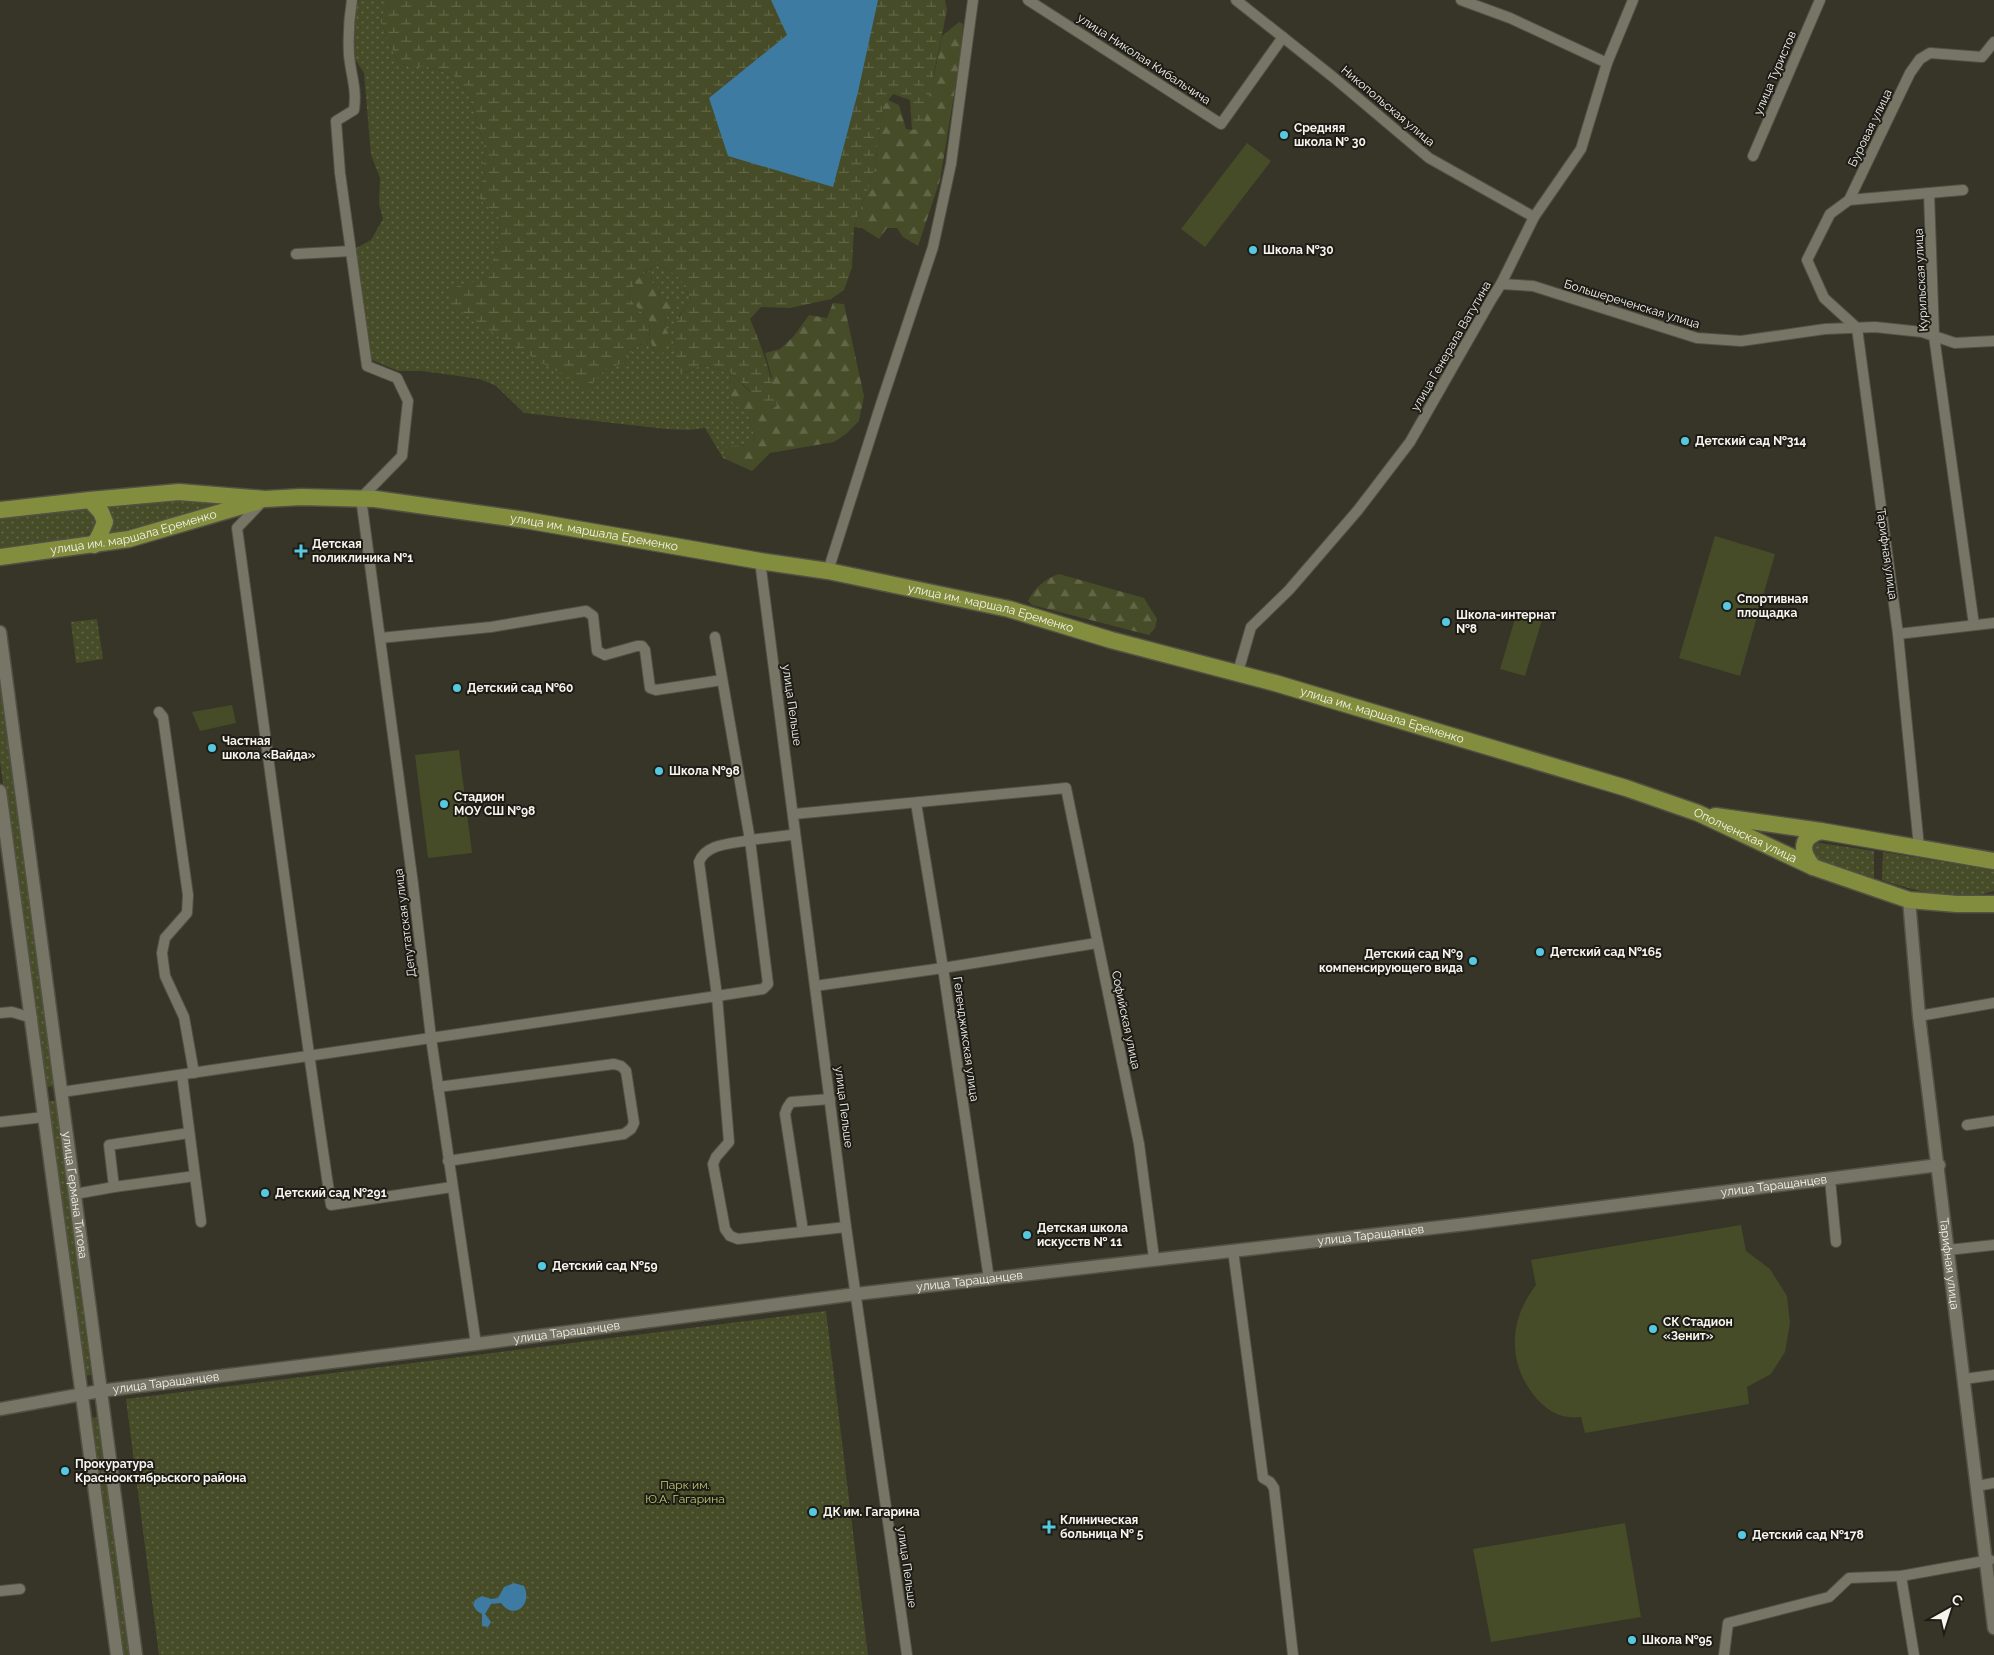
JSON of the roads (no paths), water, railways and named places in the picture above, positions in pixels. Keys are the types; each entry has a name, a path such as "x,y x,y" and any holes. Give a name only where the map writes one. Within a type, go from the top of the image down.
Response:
{"highway":[{"name":"улица им. маршала Еременко","path":"0,510 179,492 265,500 301,497 361,498 525,520 828,571 1009,609 1111,640 1238,672 1607,783 1698,813"},
{"path":"90,500 101,512 105,522 94,545"},
{"name":"улица им. маршала Еременко","path":"0,557 130,539 265,500"},
{"name":"Ополченская улица","path":"1698,813 1821,831 1994,861"},
{"name":"Ополченская улица","path":"1698,813 1813,866 1909,900 1957,904 1994,904"},
{"path":"1813,866 1806,858 1804,848 1807,838 1821,831"}],"street":[{"path":"352,0 348,22 349,50 356,93 354,110 336,121 340,173 367,366 397,378 408,401 402,456 361,498"},
{"path":"828,571 933,247 951,164 973,0"},
{"name":"улица Николая Кибальчича","path":"1028,0 1221,124 1282,37"},
{"name":"Никопольская улица","path":"1236,0 1334,77 1429,158 1534,217"},
{"path":"1461,0 1510,18 1607,63"},
{"name":"улица Генерала Ватутина","path":"1238,672 1251,627 1295,583 1358,510 1410,442 1502,284 1534,217 1580,149 1607,63 1633,0"},
{"name":"улица Туристов","path":"1753,156 1820,0"},
{"name":"Буровая улица","path":"1857,328 1824,298 1807,260 1830,214 1849,200 1910,72 1920,60 1930,53 1982,57 1994,42"},
{"path":"1849,200 1962,190"},
{"name":"Курильская улица","path":"1929,193 1934,336 1955,343 1994,341"},
{"path":"296,254 351,251"},
{"name":"Большереченская улица","path":"1502,284 1533,286 1697,338 1741,341 1825,329 1875,327 1922,332 1934,336"},
{"name":"Тарифная улица","path":"1857,328 1898,634 1919,847"},
{"path":"1934,336 1974,625"},
{"name":"Депутатская улица","path":"361,498 413,884 430,1038 476,1344"},
{"path":"265,500 237,528 331,1205 452,1188"},
{"name":"улица Пельше","path":"760,561 846,1227 907,1655"},
{"path":"380,638 491,627 586,611 593,616 598,651 601,654 606,655 642,646 645,650 650,688 656,690 722,680"},
{"path":"1898,634 1994,623"},
{"name":"улица Германа Титова","path":"0,632 136,1655"},
{"path":"42,1098 194,1073 763,989 768,984 750,840 715,637"},
{"path":"159,712 163,717 188,896 187,913 166,938 162,953 165,976 184,1017 194,1073"},
{"name":"Софийская улица","path":"916,802 1066,788 1139,1144 1154,1258"},
{"name":"улица Германа Титова","path":"0,791 117,1655"},
{"path":"794,814 916,802"},
{"name":"Геленджикская улица","path":"916,802 943,968 989,1279"},
{"path":"795,832 791,835 750,840 708,849 701,855 699,862 717,996 729,1142 716,1157 713,1164 725,1229 730,1236 738,1239 846,1227"},
{"name":"Тарифная улица","path":"1909,900 1919,1016 1939,1165 1976,1486 1988,1560 1994,1628"},
{"path":"815,986 943,968 1097,943"},
{"path":"1919,1016 1994,1003"},
{"path":"0,1014 12,1012 32,1018"},
{"path":"438,1088 614,1064 621,1066 626,1071 634,1123 631,1129 624,1134 448,1161"},
{"path":"182,1075 201,1222"},
{"path":"803,1231 785,1114 786,1108 792,1102 830,1099"},
{"path":"0,1122 44,1117"},
{"path":"1967,1125 1994,1121"},
{"path":"114,1187 109,1145 189,1133"},
{"name":"улица Таращанцев","path":"0,1409 100,1391 856,1294 1154,1258 1467,1224 1939,1165"},
{"path":"75,1194 195,1176"},
{"path":"1830,1179 1836,1242"},
{"path":"1948,1250 1994,1245"},
{"path":"1233,1250 1263,1478 1270,1482 1274,1488 1293,1655"},
{"path":"1964,1378 1994,1374"},
{"path":"1976,1486 1994,1483"},
{"path":"1724,1655 1728,1623 1829,1597 1850,1578 1901,1576 1988,1560"},
{"path":"1901,1576 1914,1655"},
{"path":"0,1591 20,1589"}],"water":[{"path":"771,0 878,0 858,92 833,187 728,156 709,98 787,35"},
{"path":"514,1583 524,1586 526,1599 524,1604 516,1611 511,1611 501,1603 491,1604 485,1614 491,1622 488,1627 482,1626 482,1614 473,1605 475,1600 482,1596 491,1599 498,1598 504,1587"}],"place":[{"name":"Средняя школа № 30","path":"1284,135"},
{"name":"Школа №30","path":"1253,250"},
{"name":"Детский сад №314","path":"1685,441"},
{"name":"Детская поликлиника №1","path":"301,551"},
{"name":"Спортивная площадка","path":"1727,606"},
{"name":"Школа-интернат №8","path":"1446,622"},
{"name":"Детский сад №60","path":"457,688"},
{"name":"Частная школа «Вайда»","path":"212,748"},
{"name":"Школа №98","path":"659,771"},
{"name":"Стадион МОУ СШ №98","path":"444,804"},
{"name":"Детский сад №165","path":"1540,952"},
{"name":"Детский сад №9 компенсирующего вида","path":"1473,961"},
{"name":"Детский сад №291","path":"265,1193"},
{"name":"Детская школа искусств № 11","path":"1027,1235"},
{"name":"Детский сад №59","path":"542,1266"},
{"name":"СК Стадион «Зенит»","path":"1653,1329"},
{"name":"Прокуратура Краснооктябрьского района","path":"65,1471"},
{"name":"ДК им. Гагарина","path":"813,1512"},
{"name":"Клиническая больница № 5","path":"1049,1527"},
{"name":"Детский сад №178","path":"1742,1535"},
{"name":"Школа №95","path":"1632,1640"}],"park label":[{"name":"Парк им. Ю.А. Гагарина","path":"685,1492"}]}
